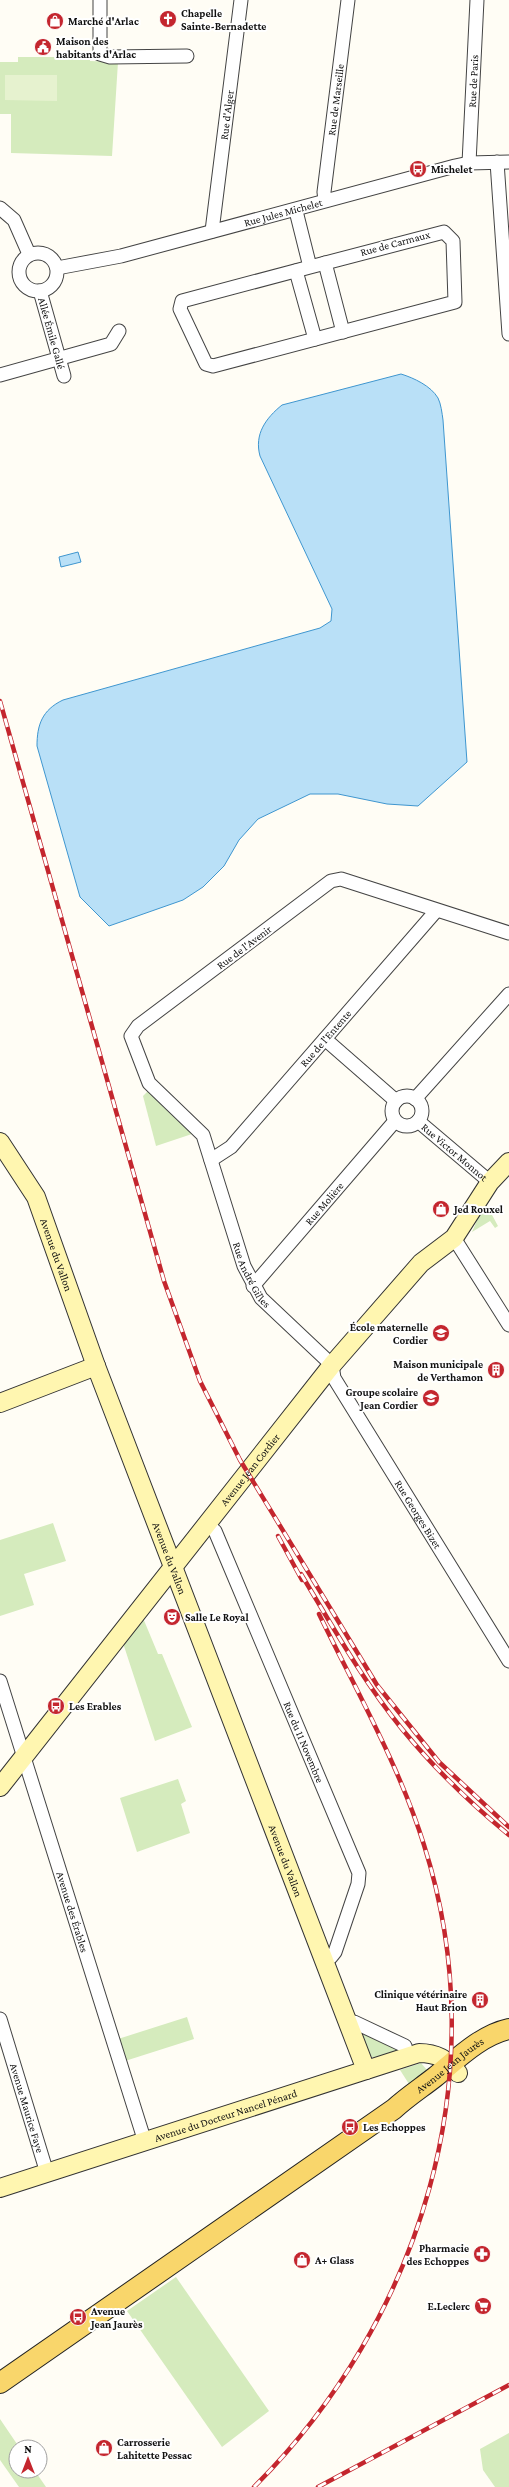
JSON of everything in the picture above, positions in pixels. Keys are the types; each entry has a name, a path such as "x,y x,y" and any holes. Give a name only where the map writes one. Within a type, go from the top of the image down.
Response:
{"main road":[{"name":"Avenue Jean Jaurès","path":"455,2068 498,2031 509,2029"},
{"name":"Avenue Jean Jaurès","path":"0,2383 394,2109 409,2095 455,2068 509,2040"}],"street":[{"path":"100,0 100,54 110,57 187,56"},
{"name":"Rue d'Alger","path":"212,231 241,0"},
{"name":"Rue de Marseille","path":"326,200 324,192 348,0"},
{"name":"Rue de Paris","path":"469,163 477,0"},
{"path":"503,162 509,334"},
{"name":"Rue Jules Michelet","path":"57,268 121,256 212,231 296,211 326,200 469,163 503,162"},
{"path":"0,208 14,220 29,254"},
{"path":"296,211 310,267"},
{"name":"Rue de Carmaux","path":"437,232 444,232 453,241 455,302 213,366 206,364 180,309 182,301 325,263 437,232"},
{"path":"38,252 46,254 53,260 57,268 57,274 52,285 40,291 30,290 19,278 21,262 29,254 38,252"},
{"path":"325,263 343,332"},
{"path":"296,271 315,339"},
{"name":"Allée Émile Gallé","path":"40,291 64,376"},
{"path":"0,375 111,344 119,331"},
{"name":"Rue de l'Avenir","path":"211,1160 203,1135 149,1083 131,1036 138,1026 331,881 341,879 509,933"},
{"name":"Rue de l'Entente","path":"211,1160 231,1147 436,910"},
{"path":"415,1098 509,994"},
{"path":"325,1039 396,1101"},
{"path":"405,1096 415,1098 421,1107 418,1121 409,1126 399,1125 395,1121 392,1109 396,1101 405,1096"},
{"name":"Rue Molière","path":"253,1286 395,1121"},
{"name":"Rue Victor Monnot","path":"418,1121 490,1182"},
{"name":"Avenue du Vallon","path":"0,1142 36,1197 96,1366 366,2070"},
{"name":"Rue André Gilles","path":"211,1160 244,1266 253,1286 261,1298 332,1365"},
{"name":"Avenue Jean Cordier","path":"0,1787 174,1568 332,1365 421,1263 454,1238 490,1182 509,1162"},
{"path":"454,1238 509,1325"},
{"name":"Rue Georges Bizet","path":"332,1365 334,1378 509,1661"},
{"path":"0,1403 96,1366"},
{"name":"Rue du 11 Novembre","path":"207,1525 215,1531 359,1873 358,1884 335,1952 331,1957 325,1960"},
{"name":"Avenue des Érables","path":"0,1681 145,2142"},
{"name":"Avenue Maurice Faye","path":"0,2019 47,2173"},
{"path":"349,2024 354,2022 397,2041 405,2046 408,2057"},
{"name":"Avenue du Docteur Nancel Pénard","path":"0,2188 408,2057 431,2053 455,2068"}],"green space":[{"path":"18,57 90,57 90,61 118,62 112,156 11,153 11,114 0,114 0,62 18,62"},
{"path":"5,75 57,75 57,101 5,100"},
{"path":"148,1091 192,1134 156,1146 143,1096"},
{"path":"485,1202 498,1226 495,1228 490,1221 472,1232"},
{"path":"53,1523 66,1561 24,1574 34,1605 0,1616 0,1540"},
{"path":"143,1618 158,1654 162,1654 192,1727 155,1741 123,1643"},
{"path":"178,1779 186,1801 181,1804 190,1833 137,1852 120,1798"},
{"path":"187,2017 194,2039 125,2061 118,2039"},
{"path":"365,2033 397,2047 398,2051 374,2058 368,2055 361,2038"},
{"path":"421,2063 427,2070 409,2084 400,2070"},
{"path":"176,2277 269,2411 222,2447 127,2311"},
{"path":"0,2419 14,2439 8,2439 8,2471 0,2460"},
{"path":"509,2433 509,2487 495,2487 483,2470 480,2449"},
{"path":"13,2479 40,2479 46,2487 19,2487"}],"water":[{"path":"401,374 417,380 427,386 438,398 442,412 467,762 418,806 387,804 338,794 310,794 258,819 239,840 224,866 203,887 183,900 109,926 80,897 37,746 38,731 42,719 50,708 63,700 320,628 331,621 332,609 260,456 260,434 266,421 282,405"},
{"path":"78,552 81,562 61,567 59,557"}],"railway":[{"path":"0,701 164,1281 200,1381 240,1460 377,1685 439,1762 509,1827"},
{"path":"278,1536 302,1580"},
{"path":"301,1574 361,1673 402,1729 453,1785 509,1835"},
{"path":"254,2487 312,2421 361,2349 400,2271 429,2190 446,2105 452,2019 445,1932 424,1845 414,1815 390,1757 319,1614"},
{"path":"318,2487 509,2385"}],"place":[{"name":"Chapelle Sainte-Bernadette","path":"168,19"},
{"name":"Marché d'Arlac","path":"55,21"},
{"name":"Maison des habitants d'Arlac","path":"43,47"},
{"name":"Michelet","path":"418,169"},
{"name":"Jed Rouxel","path":"441,1209"},
{"name":"École maternelle Cordier","path":"441,1333"},
{"name":"Maison municipale de Verthamon","path":"496,1370"},
{"name":"Groupe scolaire Jean Cordier","path":"431,1398"},
{"name":"Salle Le Royal","path":"172,1617"},
{"name":"Les Erables","path":"56,1706"},
{"name":"Clinique vétérinaire Haut Brion","path":"480,2000"},
{"name":"Les Echoppes","path":"350,2127"},
{"name":"Pharmacie des Echoppes","path":"482,2254"},
{"name":"A+ Glass","path":"302,2260"},
{"name":"E.Leclerc","path":"483,2306"},
{"name":"Avenue Jean Jaurès","path":"78,2317"},
{"name":"Carrosserie Lahitette Pessac","path":"104,2448"}]}
